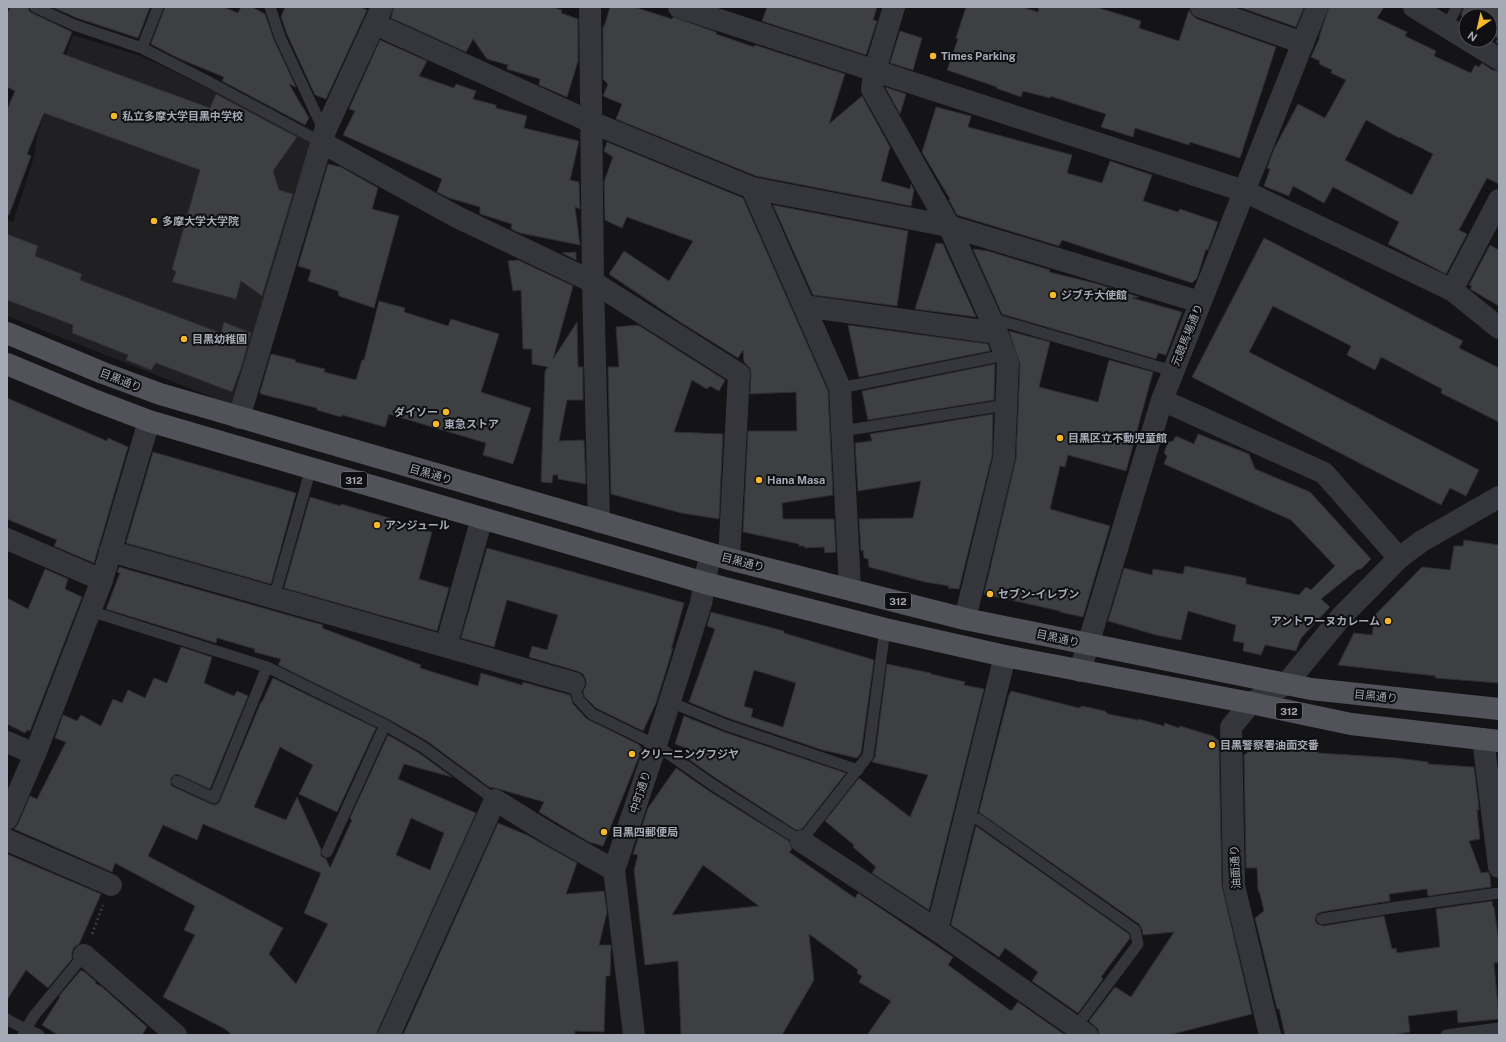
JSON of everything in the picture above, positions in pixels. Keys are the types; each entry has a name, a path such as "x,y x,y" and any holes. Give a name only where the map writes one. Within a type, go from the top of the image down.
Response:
{"main road":[{"name":"目黒通り","path":"7,333 103,373 160,394 238,418 720,557 965,618 1311,689 1499,709"},
{"name":"312","path":"7,364 149,421 705,583 885,629 1005,656 1251,703 1351,724 1491,740"}],"street":[{"path":"590,7 593,282 599,522"},
{"path":"678,7 1244,191 1452,290 1499,328"},
{"path":"894,7 875,70 872,89 949,226 1008,363 1004,458 965,618"},
{"path":"1201,7 1303,43"},
{"name":"元競馬場通り","path":"1080,671 1162,400 1317,7"},
{"path":"1414,7 1458,34"},
{"path":"238,418 323,137 379,16 591,122 752,188 949,226 1200,302"},
{"path":"1481,48 1499,59"},
{"path":"323,137 457,218 593,282"},
{"path":"752,188 840,388 850,589"},
{"path":"1452,290 1499,200"},
{"name":"中町通り","path":"593,282 739,374 720,557 705,583 701,603 670,702 614,870 634,1035"},
{"path":"804,306 993,326"},
{"path":"1162,400 1324,473 1399,558"},
{"path":"7,819 35,754 102,580 149,421"},
{"path":"1251,703 1286,684 1342,616 1399,558 1422,541 1499,497"},
{"path":"446,646 482,518"},
{"path":"7,539 102,580"},
{"path":"110,551 574,683"},
{"path":"937,930 1005,656"},
{"name":"油面通り","path":"1251,703 1231,726 1234,886 1270,1035"},
{"path":"1491,740 1499,867"},
{"path":"7,742 35,754"},
{"path":"390,1035 495,800 550,834 614,870"},
{"path":"7,840 111,885"},
{"path":"800,841 937,930 1082,1031"},
{"path":"84,955 176,1035"}],"lane":[{"path":"35,7 74,25 142,48 323,137"},
{"path":"142,48 158,7"},
{"path":"270,7 280,36 323,137"},
{"path":"1446,27 1457,7"},
{"path":"993,326 1173,371"},
{"path":"840,388 1005,355"},
{"path":"842,431 1006,405"},
{"path":"274,598 311,468"},
{"path":"90,611 267,667 385,725 423,747 495,800"},
{"path":"574,683 578,699 592,714 656,745 713,785 800,841 868,756 885,629"},
{"path":"177,781 214,798 267,667"},
{"path":"670,702 726,725 858,770"},
{"path":"327,852 385,725"},
{"path":"966,818 978,819 1135,930 1138,944 1082,1031"},
{"path":"1322,919 1499,893"},
{"path":"25,1032 33,1017 84,955"},
{"path":"7,1019 25,1032 39,1035"},
{"path":"1446,1035 1499,1028"}],"path":[{"path":"84,955 111,885"}],"shaded area":[{"name":"多摩大学大学院","path":"73,35 141,56 321,142 232,405 7,316 7,219 13,222 34,157 37,134"}],"building":[{"path":"10,7 28,7 29,11 32,13 72,32 63,54 210,108 216,94 297,137 273,171 279,190 293,194 262,296 241,281 236,299 172,282 176,272 172,269 200,170 44,113 27,154 31,156 9,215 7,215 7,110 15,91 7,87 7,14"},
{"path":"52,7 150,7 138,38 77,18"},
{"path":"165,7 223,7 238,13 241,7 252,7 265,14 274,40 296,87 289,84 309,118 305,125 222,81 224,77 180,59 151,44"},
{"path":"285,7 360,7 367,10 326,99 315,95 287,34 281,17"},
{"path":"394,7 551,7 562,10 561,13 578,19 578,61 567,97 539,85 540,79 507,69 508,65 487,59 473,39 466,52 391,18"},
{"path":"610,7 634,7 672,19 673,17 754,47 755,45 845,74 829,124 862,96 890,147 881,181 910,189 911,184 914,190 911,206 756,176 616,119 622,104 603,96 608,84 603,79 603,26 604,27"},
{"path":"767,7 877,7 873,20 877,21 866,55 762,21"},
{"path":"966,7 1022,7 1038,12 1039,7 1096,7 1141,21 1139,28 1179,41 1189,10 1197,19 1276,47 1240,158 1190,142 1189,145 1135,128 1133,137 1101,127 1106,114 1050,96 1050,98 1023,91 1021,97 947,70 958,39 956,38"},
{"path":"1239,7 1304,7 1296,27"},
{"path":"1329,7 1384,7 1377,18 1407,32 1405,36 1436,51 1434,56 1471,73 1475,65 1479,67 1482,63 1492,70 1499,71 1499,184 1487,178 1459,230 1467,234 1446,274 1388,244 1399,222 1333,187 1324,203 1293,186 1289,196 1264,186 1270,169 1267,168 1274,149 1298,104 1325,118 1346,80 1331,73 1332,70 1319,64 1320,61 1311,57","holes":["1366,120 1399,138 1400,137 1433,154 1412,195 1345,160"]},
{"path":"1499,7 1499,44 1498,8 1464,8"},
{"path":"900,31 922,38 913,70 890,63"},
{"path":"380,40 427,61 419,76 454,88 456,84 476,91 473,99 496,105 496,108 527,116 524,128 579,141 570,180 579,182 580,209 575,207 580,245 520,233 511,229 512,224 480,214 480,207 449,198 437,192 442,179 343,135 355,111 349,109"},
{"path":"885,87 906,94 900,114"},
{"path":"936,107 971,116 968,127 1072,155 1067,173 1102,183 1110,161 1152,175 1143,201 1178,212 1180,209 1218,222 1208,250 1206,249 1197,278 1192,283 1062,240 1059,246 957,215 949,200 950,199 922,152"},
{"path":"607,142 743,198 828,391 833,495 782,503 783,519 834,519 836,552 825,553 824,547 805,548 804,546 799,546 799,544 743,532 748,431 797,431 796,392 750,394 751,374 750,368 744,362 743,350 738,358 680,322 609,274 624,251 669,281 693,241 627,217 622,228 605,220 604,182 613,157 604,151"},
{"path":"328,164 341,167 378,188 372,209 399,216 374,308 339,296 338,291 308,281 311,270 298,266"},
{"path":"773,205 908,231 897,306 813,295"},
{"path":"7,234 38,246 35,256 82,274 80,280 221,333 224,322 251,333 242,365 232,392 156,363 151,370 126,360 128,355 72,333 73,325 7,300"},
{"path":"1264,238 1463,341 1459,348 1499,368 1499,422 1441,393 1442,389 1381,357 1375,370 1347,355 1351,346 1273,306 1249,352 1479,470 1466,496 1450,488 1441,505 1192,377"},
{"path":"936,243 943,244 976,317 915,309"},
{"path":"1490,245 1499,250 1499,306 1470,289 1472,286 1469,285"},
{"path":"973,249 988,251 1050,270 1049,272 1098,284 1139,297 1132,298 1182,312 1166,355 1158,353 1156,359 1002,314"},
{"path":"576,252 576,260 562,253"},
{"path":"518,260 573,286 553,359 577,322 578,367 583,367 583,400 567,400 559,441 584,440 586,484 558,479 558,475 553,475 552,483 541,482 545,371 548,367 532,364 532,349 523,349 521,290 513,291 508,261"},
{"path":"379,301 405,308 404,312 448,326 451,319 499,334 481,392 531,408 513,464 483,455 486,443 389,414 385,427 342,415 341,417 317,410 317,408 261,394 260,392 271,354 296,360 295,362 325,369 324,372 356,380 362,360 364,360"},
{"path":"638,325 725,380 719,391 710,386 707,389 692,380 674,432 723,434 719,519 681,513 611,494 608,367 619,367 616,327"},
{"path":"848,325 988,344 990,351 859,377"},
{"path":"1009,331 1050,342 1039,387 1098,402 1109,360 1153,372 1126,471 1068,455 1065,467 1060,466 1050,509 1110,526 1083,617 984,594 1016,459 1020,364"},
{"path":"995,364 994,400 868,420 862,391"},
{"path":"7,398 107,441 108,438 128,447 94,563 54,546 57,540 7,519"},
{"path":"993,414 992,456 959,589 948,588 949,586 925,582 869,567 868,559 864,558 863,550 861,551 859,519 913,518 921,481 858,491 855,443 872,441 870,434"},
{"path":"1198,434 1249,454 1255,469 1310,492 1371,559 1361,569 1357,570 1321,599 1330,607 1301,638 1296,651 1265,645 1261,655 1243,651 1244,643 1233,641 1236,625 1188,611 1181,640 1156,635 1108,621 1124,568 1152,575 1153,569 1183,574 1185,566 1246,578 1246,584 1299,595 1306,587 1311,590 1335,566 1291,520 1164,464 1167,456 1164,453 1168,442 1173,441 1176,436 1194,444"},
{"path":"153,452 296,493 271,584 126,543"},
{"path":"310,497 341,506 341,504 401,522 401,524 432,532 419,579 449,588 437,631 284,588"},
{"path":"1464,540 1499,545 1499,683 1435,678 1436,676 1338,665 1354,633 1372,635 1375,615 1422,567 1450,570 1454,546 1463,546"},
{"path":"487,548 684,603 671,650 673,648 656,703 643,731 596,708 584,696 583,691 586,686 586,680 583,674 529,657 532,646 547,650 558,615 507,600 494,647 461,638"},
{"path":"119,567 323,625 322,628 421,665 420,668 478,686 481,673 522,685 523,682 570,695 573,704 587,719 638,744 642,749 603,846 589,842 539,812 544,802 489,787 427,741 388,719 278,665 281,659 254,652 255,649 217,638 216,643 106,609 120,573 117,572"},
{"path":"45,569 68,579 65,589 82,597 30,731 27,730 25,733 7,724 7,598 28,609"},
{"path":"711,612 784,631 784,633 874,660 861,753 857,758 823,750 825,751 728,718 689,702 715,629 707,626","holes":["754,670 796,683 783,727 751,717 753,709 744,706"]},
{"path":"181,647 212,657 204,683 234,696 237,691 248,696 210,789 177,774 171,778 171,785 174,787 215,805 219,803 261,702 273,678 376,728 337,812 299,794 313,765 280,747 254,807 286,820 297,797 321,849 321,856 326,859 330,868 352,820 350,818 388,735 419,753 452,777 404,764 398,779 476,813 377,1035 232,1035 225,1029 163,997 195,935 184,930 195,906 115,863 112,872 14,829 18,824 30,796 37,799 66,742 55,738 63,715 77,721 81,715 101,726 113,699 122,703 128,690 145,698 154,678 167,683","holes":["411,818 444,833 430,870 396,855","203,824 321,873 304,913 328,924 296,984 269,954 283,928 148,856 163,825 197,840"]},
{"path":"887,664 931,673 965,682 964,685 984,689 929,910 872,873 876,867 853,847 854,845 825,821 859,778 910,817 928,775 872,762 875,757"},
{"path":"1011,691 1079,708 1082,706 1105,711 1108,714 1139,719 1164,726 1165,723 1179,728 1180,726 1213,736 1219,741 1222,886 1252,1014 1169,1035 1099,1035 1098,1029 1089,1021 1115,987 1131,997 1174,932 1143,935 1139,924 979,812"},
{"path":"684,716 724,732 846,773 802,829 796,830 684,756 689,749 675,744"},
{"path":"1261,743 1300,748 1318,748 1318,753 1397,758 1428,762 1428,764 1474,767 1479,810 1477,810 1480,839 1469,841 1481,873 1488,872 1490,876 1491,887 1428,896 1427,889 1389,894 1390,901 1321,912 1317,914 1315,920 1317,924 1323,926 1384,916 1392,949 1396,948 1397,953 1440,947 1436,909 1492,901 1499,944 1499,962 1494,963 1499,1019 1458,1023 1457,1010 1408,1016 1410,1032 1393,1035 1285,1035 1279,1009 1277,1009 1255,918 1264,911 1258,890 1257,868 1246,868 1244,755"},
{"path":"676,768 709,791 789,841 792,849 789,852 855,898 858,893 953,957 948,965 1011,1011 1018,1002 1065,1035 867,1035 891,1001 859,982 862,976 857,973 858,970 809,934 814,980 782,1035 681,1035 678,961 645,965 634,870 638,855 633,854 648,808","holes":["703,865 759,906 672,915"]},
{"path":"498,823 527,835 577,863 566,894 604,891 607,912 599,945 611,945 611,949 610,976 606,976 604,1032 575,1031 575,1035 403,1035"},
{"path":"976,826 1129,934 1130,938 1101,977 1103,979 1078,1013 1032,981 1038,972 1005,948 999,957 951,925"},
{"path":"7,854 101,894 79,944 74,947 72,959 48,988 26,970 7,1000"},
{"path":"81,970 147,1027 142,1035 58,1035 42,1025 60,997 59,996"}],"place":[{"name":"Times Parking","path":"933,56"},
{"name":"私立多摩大学目黒中学校","path":"114,116"},
{"name":"多摩大学大学院","path":"154,221"},
{"name":"ジブチ大使館","path":"1053,295"},
{"name":"目黒幼稚園","path":"184,339"},
{"name":"ダイソー","path":"446,412"},
{"name":"東急ストア","path":"436,424"},
{"name":"目黒区立不動児童館","path":"1060,438"},
{"name":"Hana Masa","path":"759,480"},
{"name":"アンジュール","path":"377,525"},
{"name":"セブン-イレブン","path":"990,594"},
{"name":"アントワーヌカレーム","path":"1388,621"},
{"name":"目黒警察署油面交番","path":"1212,745"},
{"name":"クリーニングフジヤ","path":"632,754"},
{"name":"目黒四郵便局","path":"604,832"}]}
